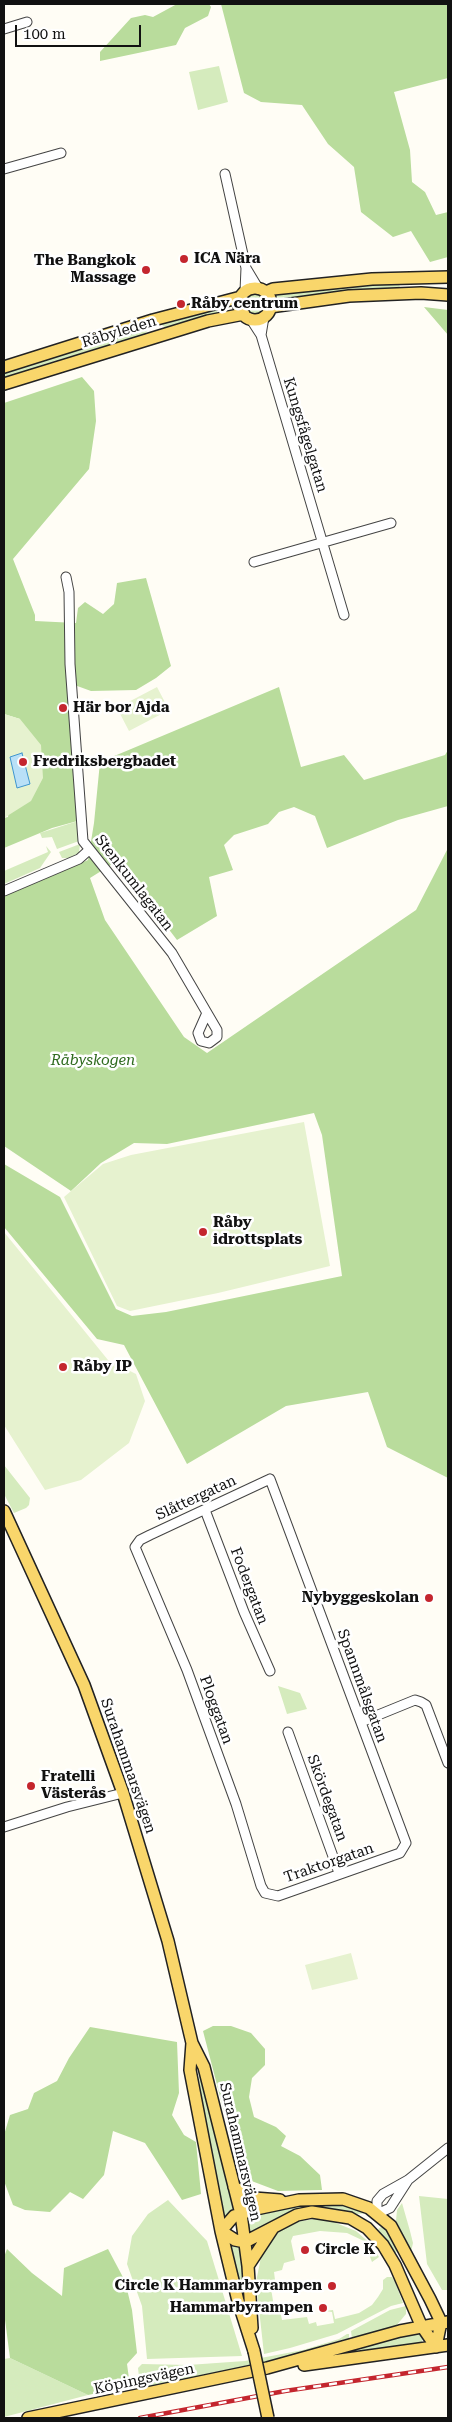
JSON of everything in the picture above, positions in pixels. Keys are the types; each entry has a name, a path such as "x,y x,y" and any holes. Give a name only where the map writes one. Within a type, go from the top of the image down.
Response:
{"main road":[{"name":"Råbyleden","path":"4,367 243,294 251,288 262,290 372,279 448,277"},
{"path":"262,290 270,298 270,307 264,317"},
{"path":"270,307 349,296 421,292 448,294"},
{"path":"243,294 240,305 247,316"},
{"name":"Råbyleden","path":"4,384 208,321 247,316 264,317"},
{"name":"Surahammarsvägen","path":"4,1511 84,1685 123,1793 168,1941 192,2043 204,2067 241,2214 248,2266 253,2349"},
{"name":"Surahammarsvägen","path":"192,2043 190,2070 221,2231 238,2300 253,2349"},
{"path":"234,2187 254,2198 343,2199 358,2203 377,2214 390,2226 430,2299 446,2319 436,2347"},
{"path":"299,2200 256,2209 234,2216 221,2231 234,2240 245,2242 275,2224 297,2215 312,2212 343,2215 367,2228 382,2245 395,2265 421,2326 436,2347"},
{"path":"367,2228 377,2214"},
{"path":"248,2266 275,2224"},
{"path":"395,2265 408,2258"},
{"path":"400,2331 410,2314 412,2306"},
{"name":"Köpingsvägen","path":"28,2418 267,2368 446,2319"},
{"name":"Köpingsvägen","path":"267,2368 353,2360 448,2345"},
{"path":"253,2349 268,2418"}],"street":[{"path":"4,29 27,22"},
{"path":"4,169 61,153"},
{"path":"225,174 246,268 243,294"},
{"path":"246,268 262,290"},
{"name":"Kungsfågelgatan","path":"247,316 261,335 344,615"},
{"name":"Kungsfågelgatan","path":"261,335 264,317"},
{"path":"254,562 391,523"},
{"name":"Stenkumlagatan","path":"66,577 69,592 70,664 83,841 172,953 206,1015"},
{"path":"4,891 79,858 89,850"},
{"name":"Spannmålsgatan","path":"268,1480 270,1479 406,1843 404,1849"},
{"name":"Slåttergatan","path":"137,1543 150,1535 268,1480"},
{"name":"Fodergatan","path":"205,1510 244,1612 270,1671"},
{"name":"Ploggatan","path":"137,1543 136,1550 187,1670 208,1727 263,1890"},
{"path":"361,1722 415,1700 421,1702 426,1705 448,1763"},
{"name":"Skördegatan","path":"288,1732 339,1873"},
{"path":"4,1827 67,1807 123,1793"},
{"name":"Traktorgatan","path":"263,1890 270,1895 278,1896 400,1853 404,1849"},
{"path":"377,2214 379,2198 408,2180 448,2148"},
{"path":"377,2214 390,2208 408,2180"}],"green space":[{"path":"177,4 209,4 211,7 208,16 185,28 176,45 100,61 100,52 131,18 145,15 153,17"},
{"path":"221,4 448,4 448,78 394,92 410,150 412,182 425,192 436,215 448,212 448,257 430,262 411,231 393,237 361,212 354,167 328,144 302,105 261,102 244,93"},
{"path":"219,66 228,102 198,110 189,72"},
{"path":"399,280 400,289 277,303 276,294"},
{"path":"255,292 263,295 266,303 263,311 255,314 247,311 244,303 247,295"},
{"path":"216,307 218,315 167,329 162,325 162,323"},
{"path":"424,307 448,310 448,335"},
{"path":"146,327 148,329 145,334 45,364 4,380 4,371"},
{"path":"82,377 94,391 96,421 89,469 13,559 35,615 35,621 76,623 78,608 85,602 103,614 114,604 117,583 146,578 171,666 136,690 91,691 69,683 81,820 52,828 4,848 4,818 8,817 20,719 4,714 4,403"},
{"path":"157,687 169,710 129,731 117,708"},
{"name":"Råbyskogen","path":"279,687 301,767 344,755 364,780 445,755 448,750 448,806 398,820 327,848 315,816 294,807 279,812 268,824 234,835 224,845 233,870 209,877 217,916 177,940 141,893 114,863 90,878 105,920 184,1037 207,1053 416,910 448,848 448,1478 387,1447 368,1392 286,1406 187,1464 124,1345 97,1339 4,1227 4,1164 60,1197 116,1309 132,1316 166,1312 342,1276 322,1135 314,1113 167,1144 134,1143 101,1163 71,1191 4,1146 4,896 88,860 100,762"},
{"name":"Fredriksbergbadet","path":"4,714 20,719 41,745 43,778 31,801 4,818"},
{"path":"81,820 79,841 57,849 52,837 42,838 40,833"},
{"path":"80,844 79,853 69,858 62,858 59,852"},
{"path":"46,846 51,852 40,868 4,884 4,871 48,852"},
{"name":"Råby idrottsplats","path":"304,1122 330,1266 218,1293 130,1311 117,1306 64,1197 103,1164 131,1155"},
{"name":"Råby IP","path":"4,1232 108,1360 136,1374 145,1401 129,1443 81,1480 45,1490 4,1425"},
{"path":"4,1465 30,1498 29,1505 26,1508 14,1513 4,1494"},
{"path":"278,1686 300,1693 307,1709 287,1714"},
{"path":"351,1953 358,1979 312,1990 305,1965"},
{"path":"213,2026 231,2026 251,2033 265,2049 265,2065 252,2078 249,2097 254,2117 276,2127 286,2136 281,2146 300,2156 320,2175 322,2190 278,2191 241,2177 203,2031"},
{"path":"90,2027 177,2042 179,2093 172,2115 184,2135 196,2142 201,2194 182,2200 145,2143 113,2131 104,2175 83,2199 70,2192 50,2212 25,2210 13,2205 4,2181 4,2135 10,2115 28,2109 34,2093 57,2081 69,2058"},
{"path":"197,2062 236,2212 224,2220 203,2110"},
{"path":"419,2196 448,2199 448,2290 442,2290 427,2264"},
{"path":"168,2200 207,2241 242,2356 147,2359 142,2306 127,2264 132,2236 148,2214"},
{"path":"402,2203 413,2243 411,2252 396,2221 397,2210"},
{"path":"308,2204 342,2204 369,2213 357,2214 322,2208 295,2211 248,2236 244,2216"},
{"path":"314,2219 331,2221 356,2231 372,2245 379,2257 372,2262 364,2241 347,2233 320,2231 293,2236 291,2241 295,2260 284,2263 282,2270 274,2272 275,2280 270,2282 274,2307 279,2306 282,2320 307,2317 309,2324 316,2322 317,2326 334,2323 332,2312 325,2311 333,2310 335,2319 359,2313 372,2305 383,2289 383,2280 387,2277 392,2277 403,2303 391,2306 337,2334 264,2354 256,2282 262,2252 270,2240 281,2230 296,2222"},
{"path":"383,2226 397,2250 395,2256 378,2229"},
{"path":"226,2240 242,2245 244,2304"},
{"path":"7,2249 32,2273 62,2296 64,2268 108,2249 125,2281 132,2310 137,2353 127,2364 130,2386 88,2395 10,2358 4,2312 4,2257"},
{"path":"406,2306 406,2314 396,2326 352,2339 351,2331 390,2310"},
{"path":"418,2329 423,2339 421,2343 330,2357"},
{"path":"349,2334 349,2338 302,2354 141,2388 140,2386 138,2368 142,2364 188,2365 245,2361 303,2350 339,2339"},
{"path":"10,2358 88,2395 4,2417 4,2359"}],"water":[{"path":"22,753 30,784 17,788 10,757"}],"railway":[{"path":"140,2418 285,2391 448,2367"}],"place":[{"name":"ICA Nära","path":"184,259"},
{"name":"The Bangkok Massage","path":"146,270"},
{"name":"Råby centrum","path":"181,304"},
{"name":"Här bor Ajda","path":"63,708"},
{"name":"Fredriksbergbadet","path":"23,762"},
{"name":"Råby idrottsplats","path":"203,1232"},
{"name":"Råby IP","path":"63,1367"},
{"name":"Nybyggeskolan","path":"429,1598"},
{"name":"Fratelli Västerås","path":"31,1786"},
{"name":"Circle K","path":"305,2250"},
{"name":"Circle K Hammarbyrampen","path":"332,2286"},
{"name":"Hammarbyrampen","path":"323,2308"}]}
